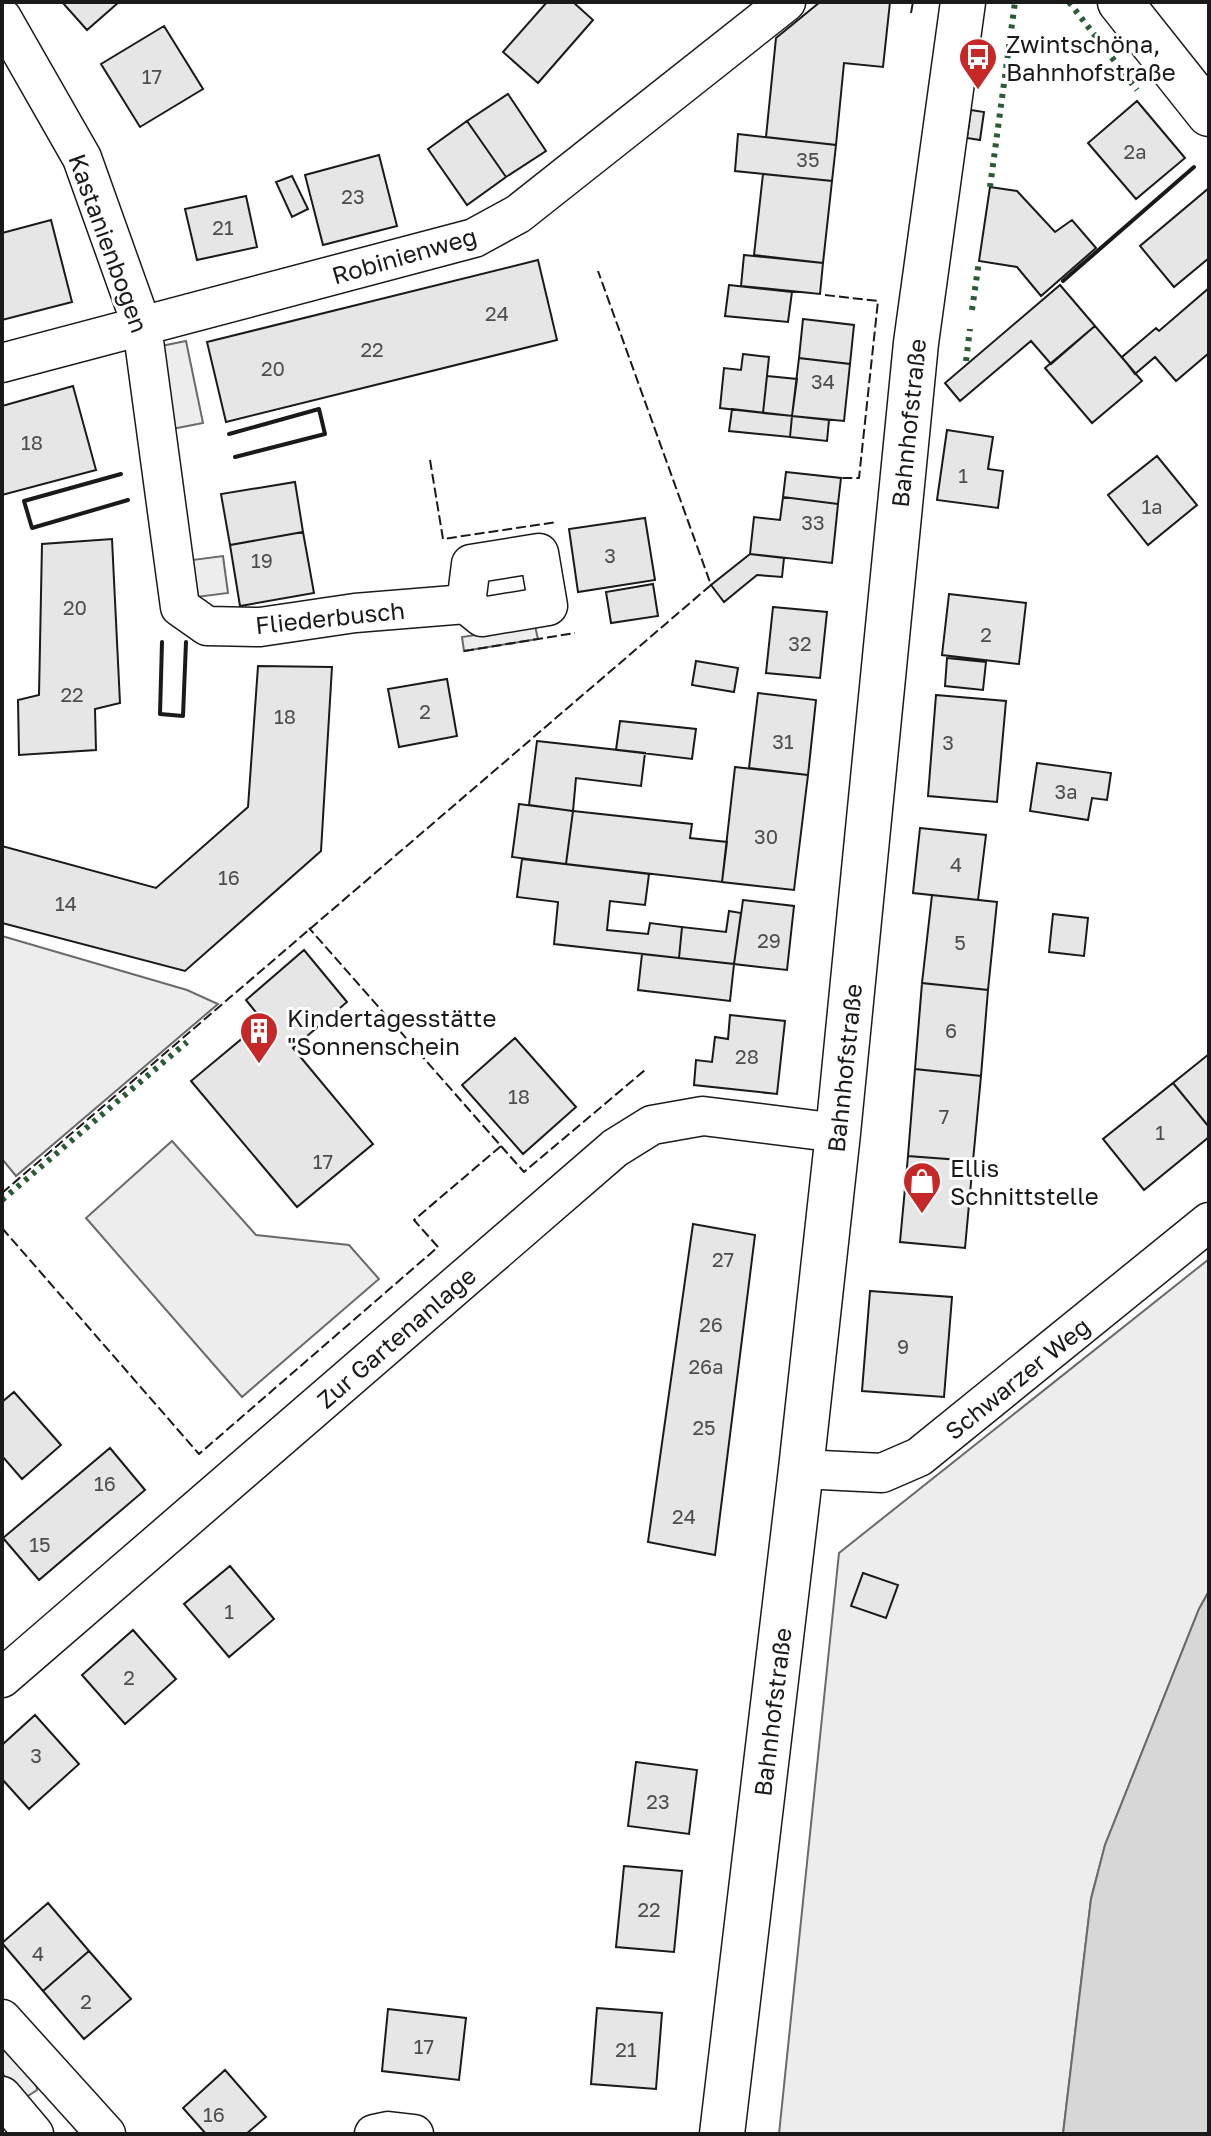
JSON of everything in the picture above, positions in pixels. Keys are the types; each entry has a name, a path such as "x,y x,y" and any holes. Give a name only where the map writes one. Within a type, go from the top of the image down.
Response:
{"street":[{"name":"Robinienweg","path":"2,363 474,238 518,214 786,2"},
{"name":"Bahnhofstraße","path":"722,2134 838,1133 916,343 963,2"},
{"path":"1120,2 1209,114"},
{"name":"Kastanienbogen","path":"2,18 82,158 142,326 180,607 196,620"},
{"name":"Fliederbusch","path":"196,620 207,626 260,627 355,613 466,604"},
{"name":"Zur Gartenanlage","path":"2,1678 615,1148 652,1125 703,1116 838,1133"},
{"name":"Schwarzer Weg","path":"801,1469 882,1473 919,1457 1209,1222"},
{"path":"2,2019 106,2134"},
{"path":"2,2096 34,2134"},
{"path":"374,2134 388,2131 414,2134"}],"shaded area":[{"path":"186,341 203,423 172,429 156,347"},
{"path":"223,556 228,593 197,597 192,560"},
{"path":"535,626 538,639 464,651 462,637"},
{"path":"2,936 187,990 218,1004 16,1176 2,1159"},
{"path":"172,1141 256,1235 349,1245 379,1279 242,1397 86,1218"},
{"path":"1209,1259 1209,1591 1199,1609 1105,1845 1091,1899 1063,2134 779,2134 839,1553"},
{"path":"1209,1591 1209,2134 1063,2134 1091,1899 1105,1845 1199,1609"},
{"path":"2,2038 36,2078 37,2090 28,2096 19,2093 2,2073"}],"building":[{"path":"62,2 119,2 87,30"},
{"path":"547,2 573,2 593,20 538,83 503,52"},
{"path":"820,2 890,2 883,67 844,63 836,145 766,137 776,38"},
{"path":"164,26 203,89 140,127 101,64"},
{"path":"508,94 546,151 506,177 467,121"},
{"path":"1137,101 1185,158 1136,199 1088,143"},
{"path":"971,110 984,112 980,140 967,138"},
{"path":"467,121 506,177 467,205 428,149"},
{"path":"738,134 836,145 832,181 735,171"},
{"path":"379,155 397,226 323,245 305,175"},
{"path":"763,174 832,181 823,263 754,255"},
{"path":"292,176 308,209 292,217 276,182"},
{"path":"990,187 1017,191 1055,232 1072,220 1096,248 1041,296 1017,267 979,261"},
{"path":"1209,188 1209,258 1174,287 1140,246"},
{"path":"246,196 257,247 197,260 185,209"},
{"path":"51,220 72,302 2,320 2,233"},
{"path":"744,255 823,263 820,294 741,286"},
{"path":"538,260 557,340 226,422 207,342"},
{"path":"729,285 792,292 788,322 725,316"},
{"path":"1060,285 1095,326 1051,364 1031,341 960,401 945,383"},
{"path":"1209,288 1209,353 1176,381 1155,357 1135,374 1122,357 1156,328 1159,331"},
{"path":"803,319 854,325 850,364 799,358"},
{"path":"1095,326 1142,381 1092,423 1045,368"},
{"path":"743,354 769,357 763,413 720,408 724,368 741,370"},
{"path":"799,358 850,364 844,421 792,416"},
{"path":"767,376 797,379 792,416 763,413"},
{"path":"73,386 96,470 2,495 2,406"},
{"path":"732,409 792,416 790,437 729,431"},
{"path":"792,416 829,420 827,441 790,437"},
{"path":"947,430 993,437 988,469 1003,471 998,508 937,500"},
{"path":"1157,456 1197,505 1148,545 1108,495"},
{"path":"786,472 841,478 838,504 783,497"},
{"path":"295,482 303,532 230,545 221,494"},
{"path":"783,497 838,504 832,563 750,554 754,517 780,520"},
{"path":"645,518 655,580 578,592 569,529"},
{"path":"303,532 314,593 240,606 230,545"},
{"path":"112,539 120,703 95,709 96,750 19,755 18,700 39,695 42,544"},
{"path":"750,554 784,558 782,577 757,575 724,602 711,585"},
{"path":"653,584 658,616 611,623 606,592"},
{"path":"949,594 1026,603 1019,664 942,655"},
{"path":"773,607 827,612 820,678 766,673"},
{"path":"947,658 986,662 983,690 945,686"},
{"path":"696,661 738,668 734,692 692,685"},
{"path":"258,666 332,667 321,851 185,971 2,923 2,846 156,888 248,807"},
{"path":"447,679 457,736 399,747 388,689"},
{"path":"758,693 816,700 808,775 749,768"},
{"path":"936,695 1006,701 997,802 928,796"},
{"path":"620,721 696,729 692,759 616,750"},
{"path":"537,741 645,753 641,786 576,778 573,811 529,805"},
{"path":"1037,763 1111,773 1107,800 1092,798 1088,820 1030,811"},
{"path":"735,767 808,775 794,890 722,882"},
{"path":"519,804 573,811 566,864 512,857"},
{"path":"573,811 692,824 690,838 727,842 722,882 566,864"},
{"path":"920,828 986,835 978,900 913,893"},
{"path":"522,859 649,874 645,905 610,901 607,930 648,934 650,923 682,927 679,958 554,944 558,902 517,897"},
{"path":"932,895 997,902 988,990 922,983"},
{"path":"743,900 794,906 787,970 734,964"},
{"path":"729,911 741,913 734,964 679,958 682,927 726,932"},
{"path":"1053,914 1088,918 1084,956 1049,952"},
{"name":"Kindertagesstätte \"Sonnenschein","path":"304,950 347,1002 293,1048 373,1144 297,1207 191,1081 263,1021 246,1000"},
{"path":"642,954 734,964 730,1001 638,990"},
{"path":"922,983 988,990 981,1076 915,1069"},
{"path":"730,1015 785,1021 777,1094 694,1085 696,1060 712,1062 715,1037 728,1039"},
{"path":"515,1038 576,1107 523,1154 462,1085"},
{"path":"1209,1054 1209,1127 1173,1083"},
{"path":"915,1069 981,1076 973,1161 908,1156"},
{"path":"1173,1083 1209,1127 1209,1137 1144,1190 1103,1139"},
{"path":"908,1156 973,1161 965,1248 900,1242"},
{"path":"693,1224 755,1235 715,1555 648,1542"},
{"path":"870,1291 952,1297 944,1397 862,1391"},
{"path":"14,1392 61,1445 22,1479 2,1456 2,1402"},
{"path":"110,1448 145,1490 39,1580 3,1538"},
{"path":"230,1566 274,1619 229,1657 184,1604"},
{"path":"863,1573 898,1585 886,1618 851,1606"},
{"path":"133,1630 176,1679 125,1724 82,1675"},
{"path":"35,1715 79,1764 29,1809 2,1779 2,1745"},
{"path":"636,1762 697,1770 689,1834 628,1826"},
{"path":"624,1866 682,1871 674,1952 616,1947"},
{"path":"48,1903 89,1951 43,1991 2,1943"},
{"path":"89,1951 131,1999 84,2039 43,1991"},
{"path":"597,2008 662,2013 656,2089 591,2084"},
{"path":"388,2009 466,2018 459,2080 382,2071"},
{"path":"225,2070 266,2117 246,2134 206,2134 183,2108"}],"hedge":[{"path":"990,187 1015,2"},
{"path":"1069,2 1137,90"},
{"path":"972,310 979,261"},
{"path":"966,361 970,329"},
{"path":"2,1200 187,1042"}],"fence":[{"path":"911,13 913,2"},
{"path":"2,1193 711,585 598,271"},
{"path":"825,295 878,301 859,478 841,478"},
{"path":"430,460 443,539 557,522"},
{"path":"464,651 575,633"},
{"path":"2,1228 199,1454 438,1247 414,1220 501,1146 309,928"},
{"path":"501,1146 524,1172 645,1070"}],"wall":[{"path":"1063,281 1194,167"},
{"path":"229,434 319,409 325,434 235,457"},
{"path":"121,474 24,501 32,528 128,500"},
{"path":"162,642 160,714 183,716 186,642"}],"place":[{"name":"Zwintschöna, Bahnhofstraße","path":"978,91"},
{"name":"Kindertagesstätte \"Sonnenschein","path":"259,1065"},
{"name":"Ellis Schnittstelle","path":"922,1215"}]}
